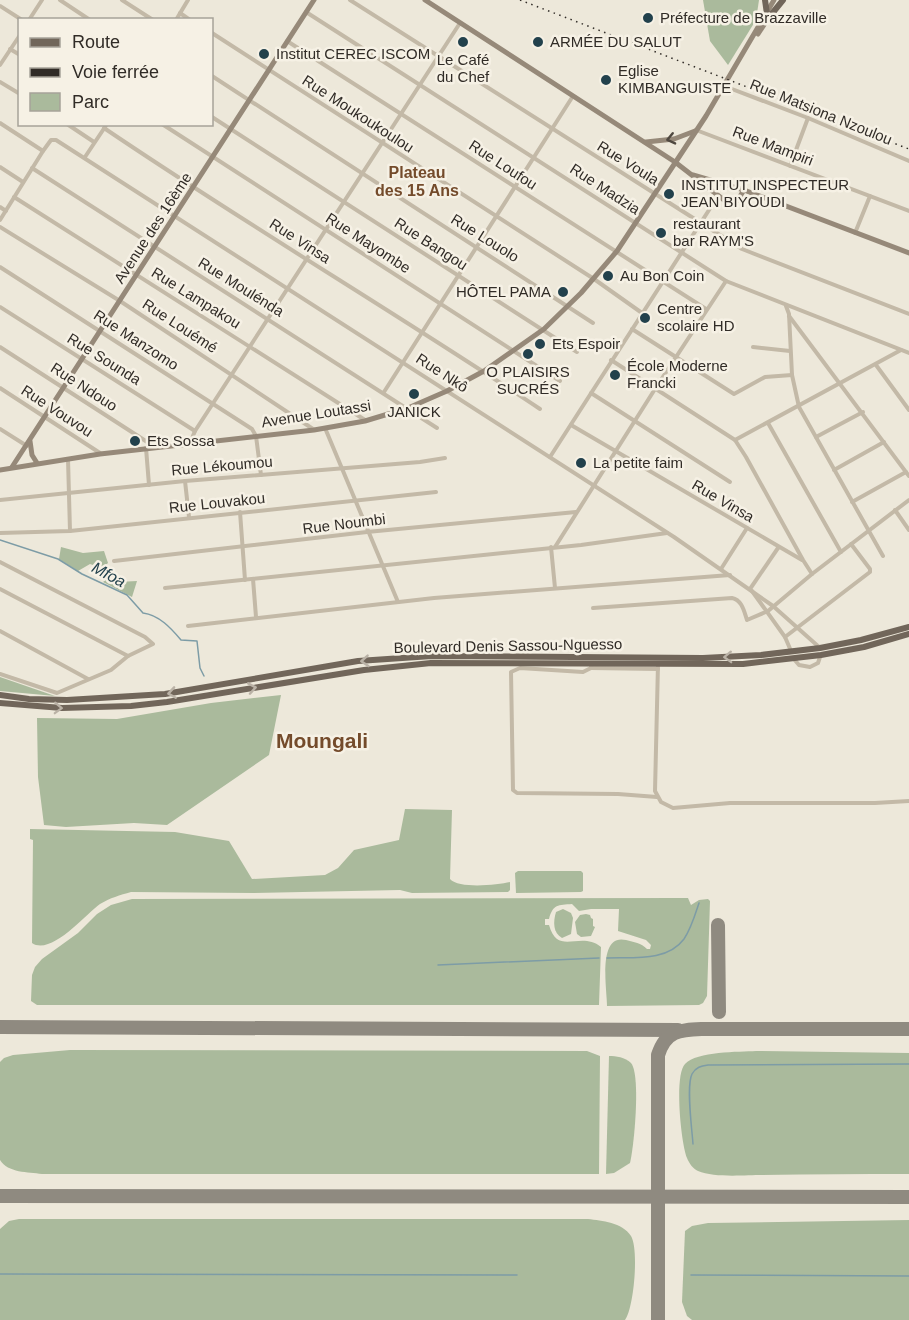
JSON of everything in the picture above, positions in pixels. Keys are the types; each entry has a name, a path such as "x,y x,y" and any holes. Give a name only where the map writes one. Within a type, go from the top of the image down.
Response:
{"main road":[{"name":"Avenue des 16ème","path":"12,468 314,0"},
{"path":"425,0 675,162 718,196 733,203 741,197 744,190"},
{"path":"765,0 768,15"},
{"name":"Avenue Loutassi","path":"0,470 146,448 314,430 365,420 408,408 484,371 543,329 594,279 617,251 655,195 776,0"},
{"path":"768,15 783,0"},
{"path":"644,142 674,139 696,130"},
{"path":"692,174 744,190 909,253"},
{"path":"29,444 36,463"},
{"name":"Boulevard Denis Sassou-Nguesso","path":"821,651 909,627"},
{"name":"Boulevard Denis Sassou-Nguesso","path":"0,703 62,708 131,706 364,670 431,663 658,667 736,664 864,647 909,634"},
{"name":"Boulevard Denis Sassou-Nguesso","path":"0,695 29,699 67,700 165,694 358,661 432,656 703,658 792,655"}],"street":[{"path":"30,18 42,0"},
{"path":"60,0 87,18"},
{"path":"122,0 150,18"},
{"path":"177,18 188,0"},
{"name":"Rue Voula","path":"350,0 742,249 909,314"},
{"path":"0,6 19,18"},
{"name":"Rue Madzia","path":"306,12 726,281 909,353"},
{"path":"180,13 187,18"},
{"path":"190,443 195,431 249,346 460,23"},
{"name":"Rue Moukoukoulou","path":"213,34 594,279 642,313"},
{"path":"0,65 18,37"},
{"name":"Rue Loufou","path":"287,41 706,309"},
{"path":"10,50 18,54"},
{"name":"Rue Louolo","path":"213,77 593,323"},
{"path":"0,82 18,93"},
{"name":"Rue Matsiona Nzoulou","path":"724,86 808,118 909,161"},
{"path":"384,392 573,95"},
{"name":"Rue Bangou","path":"213,118 577,352"},
{"path":"790,166 808,118"},
{"path":"0,123 43,151 0,220"},
{"path":"70,126 94,142"},
{"path":"85,157 105,126"},
{"name":"Rue Vinsa","path":"105,126 367,299 484,371 540,409"},
{"name":"Rue Mayombe","path":"165,126 560,381"},
{"name":"Rue Mampiri","path":"696,130 909,211"},
{"name":"Rue Nkô","path":"43,151 53,140 85,157 721,568 773,606 821,651"},
{"path":"0,167 23,182"},
{"name":"Rue Moulénda","path":"32,168 437,428"},
{"path":"550,457 718,196"},
{"path":"855,233 870,196"},
{"name":"Rue Lampakou","path":"14,197 365,420"},
{"path":"0,207 6,211"},
{"name":"Rue Louémé","path":"0,227 232,374 314,430"},
{"name":"Rue Manzomo","path":"0,267 213,403 252,429 256,436"},
{"path":"555,588 553,547 726,281"},
{"path":"786,305 789,315 792,375 800,407 883,556"},
{"name":"Rue Sounda","path":"0,307 195,431"},
{"path":"789,315 907,474 852,502"},
{"path":"632,329 734,394 765,377 792,375"},
{"name":"Rue Ndouo","path":"0,347 155,447"},
{"path":"753,347 789,351"},
{"path":"735,440 902,350"},
{"path":"611,360 735,440 812,574"},
{"path":"876,365 909,410"},
{"name":"Rue Vouvou","path":"0,388 100,454"},
{"path":"591,393 730,482"},
{"path":"816,437 862,412"},
{"path":"768,423 841,552"},
{"name":"Rue Vinsa","path":"571,425 778,548 803,560"},
{"path":"325,428 398,602"},
{"path":"0,429 29,444"},
{"path":"256,436 261,475"},
{"path":"834,470 884,442"},
{"path":"146,448 149,485"},
{"path":"68,458 70,531"},
{"name":"Rue Lékoumou","path":"0,500 445,458"},
{"path":"185,481 189,517"},
{"name":"Rue Louvakou","path":"0,533 70,531 436,492"},
{"path":"594,608 732,598 741,603 747,620 768,611 850,544 909,500"},
{"path":"895,510 909,530"},
{"path":"240,512 245,580"},
{"name":"Rue Noumbi","path":"114,561 367,532 576,512"},
{"path":"721,568 747,528"},
{"path":"165,588 384,566 668,533"},
{"path":"786,637 870,572 870,568 850,544"},
{"path":"778,548 751,590 786,637 792,655 799,666 807,668 818,663 821,651"},
{"path":"0,562 145,637 153,645 128,657 111,670 53,693 0,674"},
{"path":"188,626 398,602 731,575"},
{"path":"253,579 256,617"},
{"path":"0,589 128,657"},
{"path":"0,632 88,679"},
{"path":"591,666 585,672 517,668 511,672 513,790 517,793 618,794 658,797"},
{"path":"658,667 655,791 665,805 673,808 730,802 875,803 909,801"}],"green space":[{"path":"703,0 759,0 756,20 728,65 710,41"},
{"path":"61,547 83,553 104,551 108,563 102,568 90,564 78,571 59,559"},
{"path":"114,574 118,582 137,581 132,597 103,582"},
{"path":"0,677 55,696 0,691"},
{"path":"281,695 269,755 167,825 134,823 66,827 44,825 38,777 37,718 117,719 211,703"},
{"path":"405,809 452,810 450,879 470,885 510,882 510,890 508,892 412,893 400,890 253,893 131,892 100,904 68,932 49,944 40,946 32,943 33,840 30,839 30,829 175,832 229,841 252,879 325,875 338,868 354,850 399,840"},
{"path":"518,871 581,871 583,891 516,893 515,873"},
{"path":"688,898 691,905 699,900 708,899 710,901 707,996 699,1005 607,1006 605,976 607,953 611,945 617,940 626,940 640,944 647,949 650,949 651,945 646,940 618,931 619,909 579,911 572,904 554,908 549,919 545,919 545,925 549,925 558,940 593,942 601,947 599,1005 37,1005 31,1001 32,975 42,959 78,933 97,914 111,905 132,899"},
{"path":"563,909 571,913 573,918 571,934 562,938 555,930 554,923 556,912"},
{"path":"586,914 593,919 595,927 591,936 581,937 577,934 575,922 580,915"},
{"path":"70,1050 587,1051 600,1056 599,1174 42,1174 8,1167 0,1160 0,1062 13,1055"},
{"path":"756,1051 909,1053 909,1174 730,1176 712,1175 694,1169 687,1158 681,1125 679,1095 685,1064 708,1054"},
{"path":"609,1056 623,1058 631,1063 636,1081 636,1111 630,1163 614,1173 606,1174"},
{"path":"19,1219 588,1219 617,1225 631,1236 635,1253 633,1292 625,1320 0,1320 0,1229 9,1221"},
{"path":"909,1220 909,1320 692,1320 687,1316 682,1302 685,1231 692,1226 708,1223"}],"waterway":[{"name":"Mfoa","path":"0,540 58,559 82,574 127,595 143,613 159,619 181,640 197,641 200,668 204,676"},
{"path":"607,958 649,957 668,952 684,939 699,903"},
{"path":"438,965 599,958"},
{"path":"693,1144 690,1080 692,1074 701,1066 909,1064"},
{"path":"0,1274 517,1275"},
{"path":"691,1275 909,1276"}],"taxiway":[{"path":"718,925 719,1012"},
{"path":"0,1027 678,1030"},
{"path":"658,1320 658,1055 665,1041 675,1033 695,1029 909,1029"},
{"path":"0,1196 909,1197"}],"railway":[{"path":"520,0 909,149"}],"place":[{"name":"Préfecture de Brazzaville","path":"648,18"},
{"name":"Le Café du Chef","path":"463,42"},
{"name":"ARMÉE DU SALUT","path":"538,42"},
{"name":"Institut CEREC ISCOM","path":"264,54"},
{"name":"Eglise KIMBANGUISTE","path":"606,80"},
{"name":"INSTITUT INSPECTEUR JEAN BIYOUDI","path":"669,194"},
{"name":"restaurant bar RAYM'S","path":"661,233"},
{"name":"Au Bon Coin","path":"608,276"},
{"name":"HÔTEL PAMA","path":"563,292"},
{"name":"Centre scolaire HD","path":"645,318"},
{"name":"Ets Espoir","path":"540,344"},
{"name":"O PLAISIRS SUCRÉS","path":"528,354"},
{"name":"École Moderne Francki","path":"615,375"},
{"name":"JANICK","path":"414,394"},
{"name":"Ets Sossa","path":"135,441"},
{"name":"La petite faim","path":"581,463"}],"district":[{"name":"Plateau des 15 Ans","path":"417,181"},
{"name":"Moungali","path":"322,741"}]}
